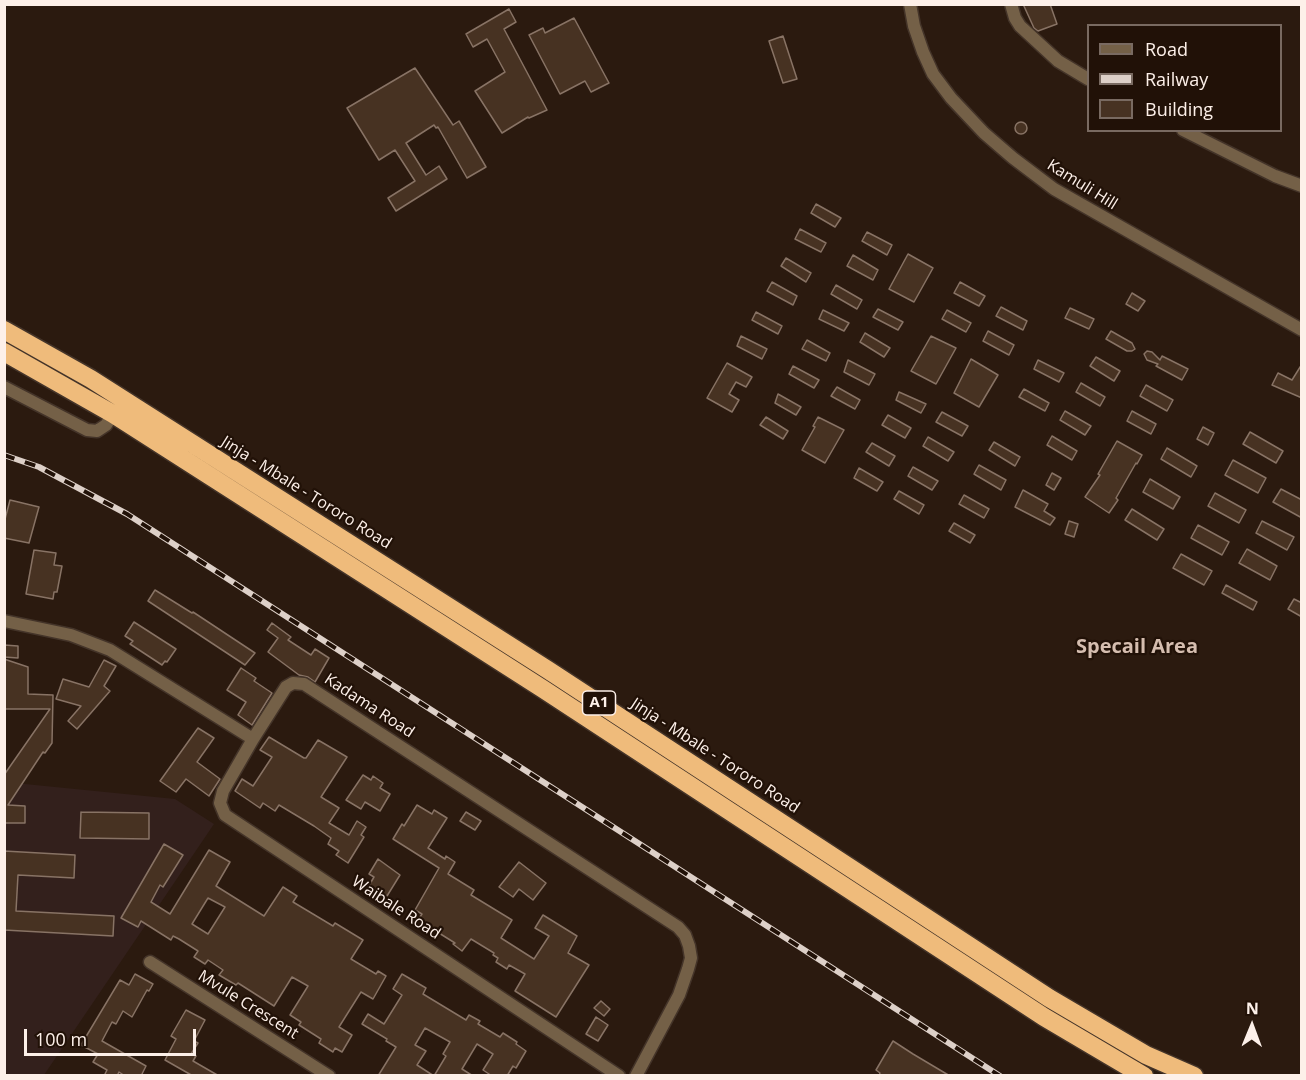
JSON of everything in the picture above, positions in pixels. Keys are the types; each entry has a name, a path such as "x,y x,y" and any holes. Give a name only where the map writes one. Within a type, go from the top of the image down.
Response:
{"highway":[{"name":"Jinja - Mbale - Tororo Road","path":"4,330 90,379 528,657 1049,998 1146,1055 1194,1076"},
{"name":"A1","path":"4,352 113,414 553,695 1034,1010 1144,1076"}],"street":[{"name":"Kamuli Hill","path":"910,4 914,26 933,74 951,98 984,133 1013,158 1054,189 1110,223 1302,330"},
{"path":"1011,4 1020,26 1058,61 1087,78"},
{"path":"1187,132 1275,176 1302,186"},
{"path":"4,387 87,430 97,431 106,425 113,414"},
{"path":"4,621 71,635 110,650 253,739"},
{"name":"Kadama Road","path":"253,739 286,687 293,683 304,684 678,927 685,935 689,945 688,969 678,995 636,1076"},
{"name":"Waibale Road","path":"253,739 220,798 221,809 225,815 620,1076"},
{"name":"Mvule Crescent","path":"150,963 329,1076"}],"shaded area":[{"path":"15,783 175,799 214,824 44,1075 10,1075 5,1072 4,803"}],"building":[{"path":"1023,4 1050,4 1057,24 1038,31 1034,28"},
{"path":"509,9 516,22 504,29 547,110 528,117 502,133 475,91 505,72 487,39 473,47 466,34"},
{"path":"574,18 609,83 591,92 585,81 560,94 529,35 543,28 545,33"},
{"path":"783,36 797,79 783,83 769,41"},
{"path":"415,68 453,125 459,121 486,167 467,178 438,127 434,125 406,143 426,175 439,166 447,179 396,211 388,198 415,181 395,150 379,160 347,108"},
{"path":"1023,122 1027,128 1023,134 1019,134 1015,126"},
{"path":"816,204 841,218 835,227 811,213"},
{"path":"800,229 826,243 821,252 795,239"},
{"path":"867,232 892,245 887,255 862,241"},
{"path":"908,254 933,268 914,302 889,289"},
{"path":"853,255 878,270 873,280 847,266"},
{"path":"786,258 811,273 806,282 781,266"},
{"path":"772,282 797,296 793,305 767,291"},
{"path":"960,282 985,296 979,306 954,293"},
{"path":"836,285 862,300 857,309 831,294"},
{"path":"1132,293 1145,301 1138,311 1126,304"},
{"path":"1001,307 1027,321 1023,330 996,316"},
{"path":"1070,308 1094,319 1089,329 1065,318"},
{"path":"878,309 903,322 898,330 873,317"},
{"path":"823,310 849,323 844,331 819,319"},
{"path":"947,310 971,323 966,332 942,319"},
{"path":"756,312 782,326 778,334 752,320"},
{"path":"988,331 1014,345 1009,355 983,341"},
{"path":"1111,331 1132,343 1135,349 1127,351 1106,339"},
{"path":"865,333 890,348 884,357 860,342"},
{"path":"741,336 767,349 762,359 737,346"},
{"path":"931,336 956,348 936,384 911,371"},
{"path":"807,340 830,353 826,361 802,349"},
{"path":"1147,351 1152,352 1160,360 1162,356 1188,369 1182,380 1156,366 1158,364 1147,360 1144,354"},
{"path":"1096,357 1120,371 1114,381 1090,366"},
{"path":"971,359 998,375 979,407 954,393"},
{"path":"848,360 875,374 869,385 844,372"},
{"path":"1038,360 1064,373 1059,382 1034,369"},
{"path":"727,363 752,377 746,387 736,382 729,394 739,400 732,412 707,398"},
{"path":"1302,364 1302,398 1272,385 1278,373 1292,380"},
{"path":"793,366 819,380 814,388 789,374"},
{"path":"1081,383 1105,397 1100,406 1076,392"},
{"path":"1146,385 1173,400 1167,411 1140,396"},
{"path":"837,387 860,400 855,409 831,396"},
{"path":"1024,389 1049,403 1045,411 1019,397"},
{"path":"899,392 926,404 921,413 896,400"},
{"path":"778,394 801,407 796,415 775,403"},
{"path":"1065,411 1091,426 1085,435 1060,420"},
{"path":"1132,411 1156,424 1151,434 1127,421"},
{"path":"942,412 968,426 962,436 936,422"},
{"path":"888,415 911,428 905,438 882,425"},
{"path":"766,417 788,431 783,439 760,425"},
{"path":"818,417 844,430 825,463 802,450"},
{"path":"1203,427 1214,433 1208,445 1197,439"},
{"path":"1250,432 1283,451 1276,463 1243,444"},
{"path":"1052,436 1077,451 1072,460 1047,445"},
{"path":"928,437 954,452 948,461 923,446"},
{"path":"1117,441 1142,455 1109,513 1085,497 1100,475 1098,474"},
{"path":"994,442 1020,457 1015,466 989,450"},
{"path":"872,443 895,456 889,466 866,452"},
{"path":"1167,448 1197,466 1191,477 1161,459"},
{"path":"1233,460 1266,478 1258,493 1225,475"},
{"path":"979,465 1006,480 1001,490 974,474"},
{"path":"913,467 938,481 932,490 908,476"},
{"path":"859,468 883,482 877,491 854,478"},
{"path":"1052,473 1061,478 1054,490 1046,485"},
{"path":"1150,479 1180,497 1173,509 1143,492"},
{"path":"1281,489 1302,500 1302,518 1273,502"},
{"path":"1023,490 1048,504 1044,511 1055,518 1050,525 1015,507"},
{"path":"899,491 924,505 919,514 894,499"},
{"path":"1215,493 1246,510 1239,523 1208,506"},
{"path":"964,495 989,509 984,518 959,504"},
{"path":"10,500 39,507 29,543 4,538 4,523"},
{"path":"1132,509 1164,529 1157,540 1125,520"},
{"path":"1069,521 1078,524 1074,537 1065,534"},
{"path":"1262,521 1294,537 1287,550 1256,533"},
{"path":"954,523 975,535 970,543 949,531"},
{"path":"1198,525 1229,542 1222,555 1191,538"},
{"path":"1247,549 1277,566 1270,580 1239,563"},
{"path":"34,550 56,553 54,565 62,566 57,592 54,592 53,599 26,594"},
{"path":"1181,554 1212,571 1204,585 1173,568"},
{"path":"1226,585 1257,602 1253,610 1222,593"},
{"path":"155,590 255,653 245,665 148,601"},
{"path":"1294,599 1302,603 1302,617 1288,609"},
{"path":"134,622 176,649 167,662 165,661 162,665 130,644 133,641 125,636"},
{"path":"272,623 291,637 288,640 311,655 315,649 329,658 315,682 299,675 268,652 278,638 267,630"},
{"path":"4,645 18,646 18,658 4,657"},
{"path":"4,659 28,667 28,694 53,695 52,743 45,753 43,752 8,805 25,806 25,823 4,823 4,775 50,709 4,709"},
{"path":"104,660 116,666 104,686 110,691 77,729 68,721 81,706 56,699 63,679 89,687"},
{"path":"241,668 256,678 254,681 272,693 252,725 238,715 246,702 227,690"},
{"path":"198,728 214,738 197,762 220,779 209,796 186,779 176,792 160,781"},
{"path":"269,737 304,758 318,740 347,757 321,797 339,808 329,823 349,835 357,821 366,827 361,835 364,837 348,863 336,855 339,851 328,844 331,838 314,826 279,805 275,811 263,803 260,808 235,791 242,779 253,786 272,757 260,750"},
{"path":"363,775 371,780 373,776 383,783 380,788 390,794 380,811 365,802 361,809 346,800"},
{"path":"417,805 432,814 434,810 447,818 428,848 445,859 446,856 455,862 448,874 474,890 471,895 512,920 501,938 534,959 549,936 535,928 543,915 577,936 568,953 589,965 556,1017 515,991 525,974 509,965 507,969 496,962 498,958 493,955 494,953 471,939 462,951 453,944 455,943 418,920 422,914 415,910 439,868 393,839"},
{"path":"81,812 149,813 149,839 80,838"},
{"path":"466,812 481,821 475,830 460,821"},
{"path":"164,844 183,855 163,887 160,885 151,902 170,914 209,850 230,862 216,886 264,916 283,887 297,896 293,902 333,926 335,923 363,940 351,959 376,974 378,971 386,976 373,999 361,992 339,1027 352,1035 342,1052 335,1048 333,1052 319,1043 321,1039 299,1025 301,1022 290,1015 308,986 292,977 274,1006 238,983 236,985 219,975 223,970 208,960 205,964 194,957 198,951 179,939 173,936 171,940 141,921 138,927 121,918","holes":["208,898 225,907 208,934 192,924"]},
{"path":"4,851 75,855 74,878 18,875 16,911 114,916 113,936 4,930"},
{"path":"378,859 400,875 387,896 380,892 378,896 367,889 374,877 369,874"},
{"path":"519,862 546,883 533,900 519,889 513,897 499,887"},
{"path":"135,974 153,984 149,991 147,990 132,1017 123,1011 116,1024 112,1022 102,1041 146,1066 141,1076 125,1076 119,1072 117,1076 104,1076 107,1070 93,1062 98,1054 81,1045 120,980 129,985"},
{"path":"402,974 426,988 423,994 466,1020 469,1015 480,1021 478,1024 500,1037 503,1033 517,1042 516,1044 526,1051 516,1068 513,1066 507,1076 492,1076 483,1070 493,1054 477,1044 462,1069 473,1076 434,1076 378,1076 396,1047 362,1024 368,1014 384,1024 402,995 393,989","holes":["425,1028 450,1042 443,1054 446,1056 434,1076 417,1065 426,1051 415,1045"]},
{"path":"601,1001 610,1009 604,1016 594,1008"},
{"path":"186,1010 205,1020 194,1041 198,1043 191,1054 196,1056 193,1061 219,1076 193,1076 165,1060 176,1039 171,1036"},
{"path":"596,1017 608,1025 598,1041 586,1034"},
{"path":"893,1041 950,1076 879,1076 880,1073 876,1070"}],"railway":[{"path":"4,455 39,467 127,514 1000,1076"}],"district":[{"name":"Specail Area","path":"1137,647"}]}
